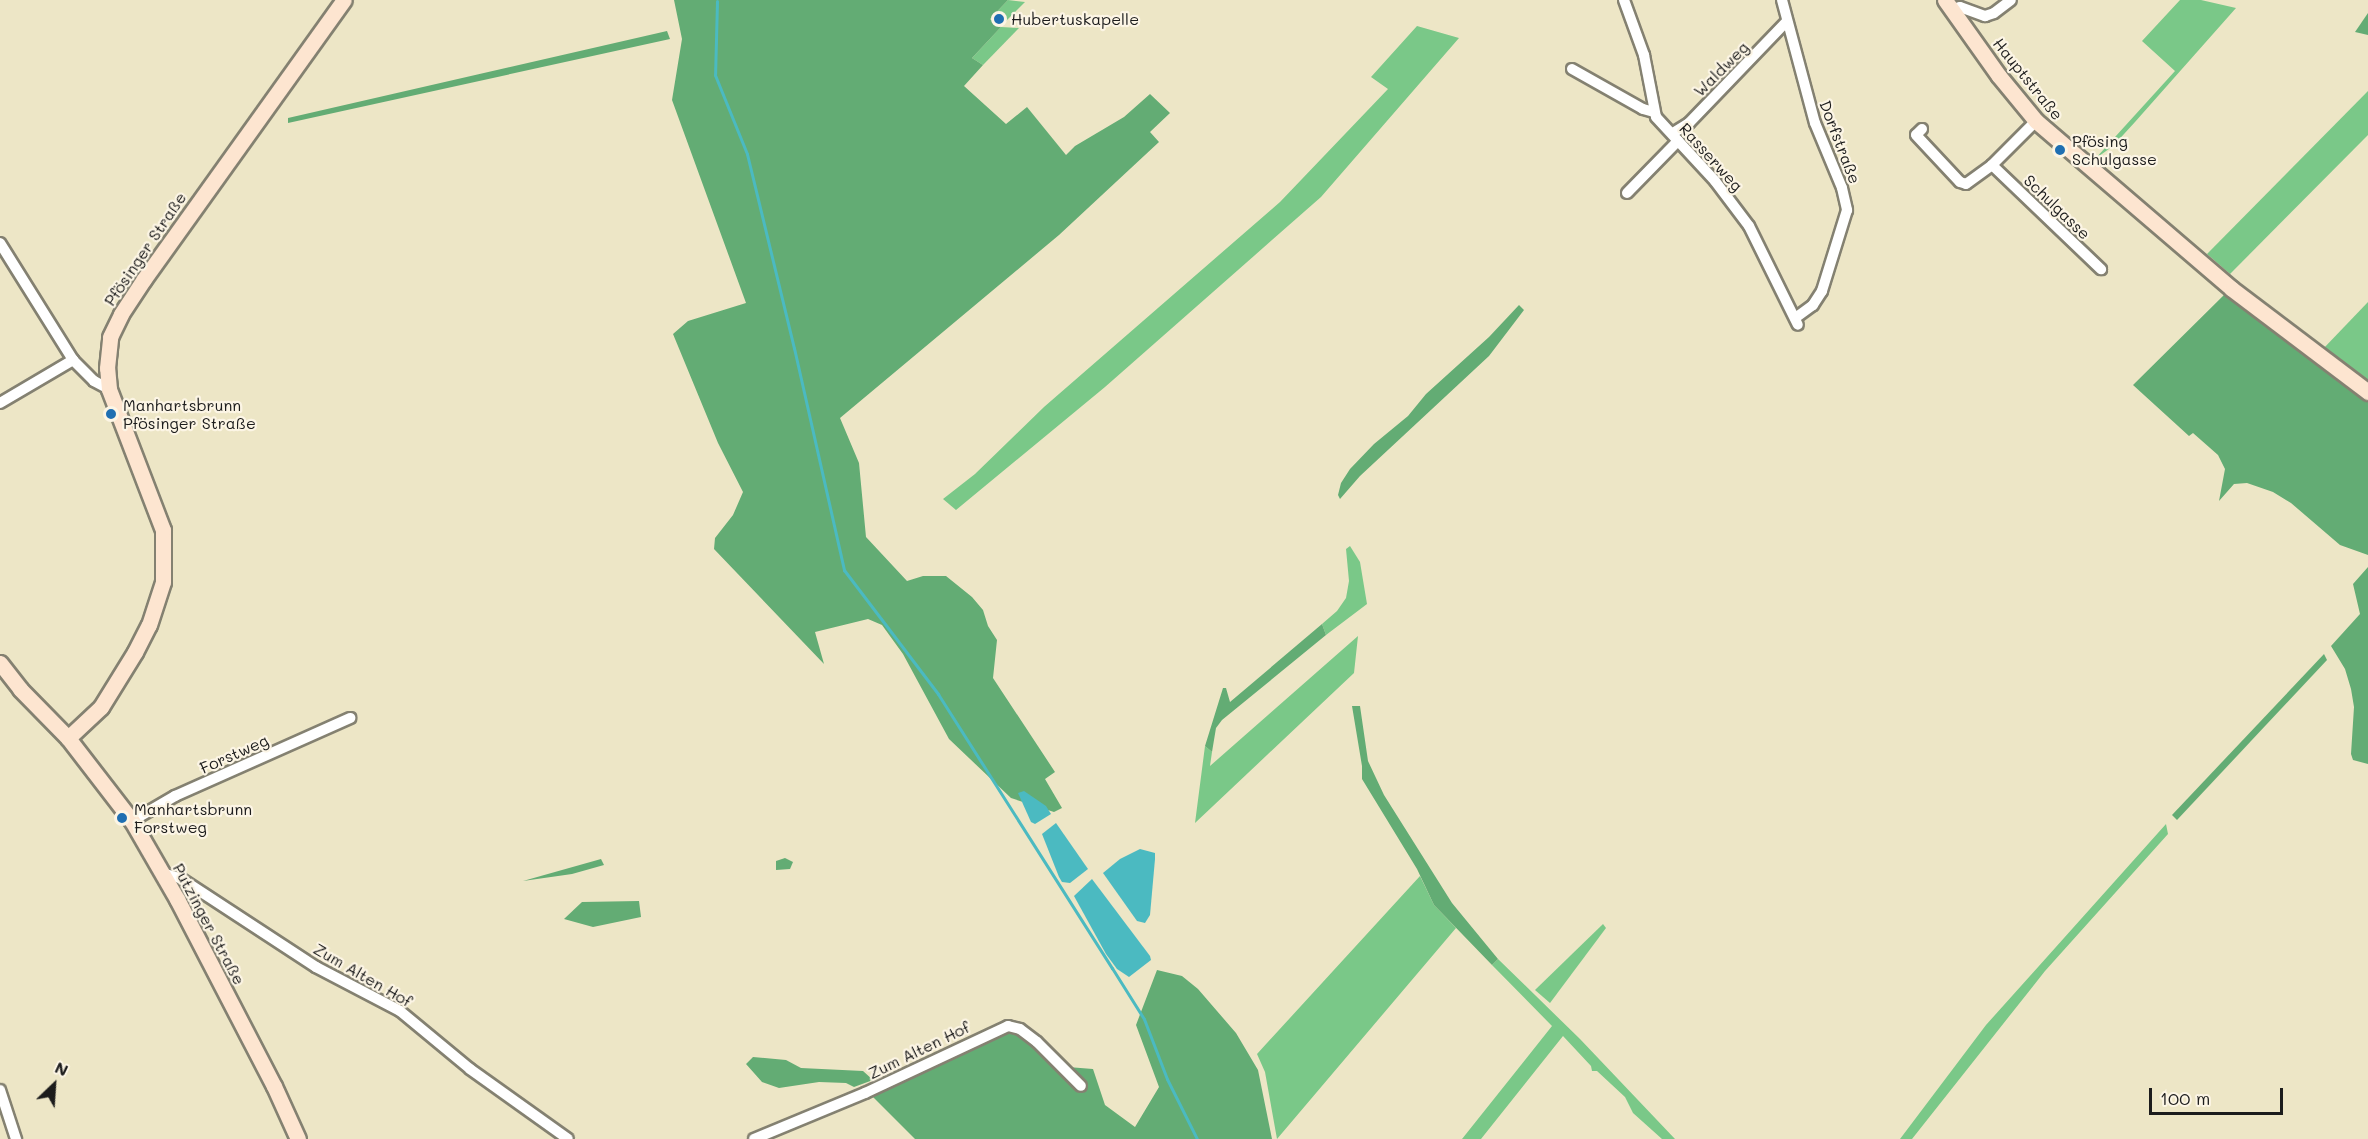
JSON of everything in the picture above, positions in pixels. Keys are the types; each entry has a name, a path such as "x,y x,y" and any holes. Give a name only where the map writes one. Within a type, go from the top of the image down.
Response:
{"street":[{"name":"Pfösinger Straße","path":"68,738 101,707 135,652 149,625 163,582 163,530 110,389 107,351 121,314 344,0"},
{"path":"1572,69 1643,109 1654,112 1644,55 1624,0"},
{"name":"Dorfstraße","path":"1782,0 1815,123 1842,188 1847,210 1821,291 1813,305 1797,322"},
{"path":"1949,5 1985,15 1994,13 2011,0"},
{"name":"Hauptstraße","path":"1949,5 1999,76 2036,121 2260,309 2368,392"},
{"name":"Waldweg","path":"1627,193 1689,123 1787,21"},
{"name":"Rasserweg","path":"1654,112 1659,123 1676,137 1715,181 1749,226 1797,322"},
{"path":"1922,129 1916,135 1959,182 1966,184 1972,182 1992,165 2036,121"},
{"name":"Schulgasse","path":"1992,165 2101,269"},
{"path":"0,243 3,258 73,360 94,381 110,389"},
{"path":"0,403 73,360"},
{"path":"0,663 20,689 68,738"},
{"name":"Forstweg","path":"132,821 175,796 350,718"},
{"name":"Putzinger Straße","path":"68,738 132,821 162,873 269,1077 298,1139"},
{"name":"Zum Alten Hof","path":"162,873 180,878 316,967 400,1011 470,1070 568,1139"},
{"name":"Zum Alten Hof","path":"754,1139 865,1093 1008,1026 1020,1029 1037,1042 1081,1086"},
{"path":"0,1090 15,1138"}],"green space":[{"path":"674,0 1008,0 990,19 1001,27 972,58 983,65 964,86 1006,124 1027,107 1066,155 1075,146 1124,117 1150,94 1170,113 1150,132 1159,142 1059,235 840,418 859,463 866,537 907,581 923,576 946,576 972,597 983,610 988,626 997,640 993,678 1055,772 1045,779 1062,808 1054,812 1011,798 949,739 903,654 882,625 868,619 815,632 824,664 714,549 715,538 733,515 743,492 718,443 673,334 688,321 746,303 672,100 682,39"},
{"path":"1008,0 1025,2 1006,21 990,19"},
{"path":"2180,0 2201,0 2236,8 2113,146 2095,159 2175,71 2142,41"},
{"path":"2368,13 2368,35 2355,32"},
{"path":"1417,26 1459,38 1321,197 1105,387 956,510 943,499 975,474 1044,407 1280,202 1388,89 1371,77"},
{"path":"1001,27 1019,28 983,65 972,58"},
{"path":"667,31 670,39 288,123 288,118"},
{"path":"2368,91 2368,135 2230,274 2207,254"},
{"path":"2225,294 2368,399 2368,555 2340,545 2291,503 2273,492 2247,483 2234,484 2219,501 2225,469 2218,455 2193,433 2189,436 2133,385"},
{"path":"2368,302 2368,385 2322,350"},
{"path":"1519,305 1524,310 1489,356 1360,476 1340,499 1338,495 1341,483 1350,469 1374,444 1408,416 1426,394 1489,337"},
{"path":"1350,546 1360,562 1367,604 1326,635 1322,624 1337,611 1346,598 1349,581 1346,549"},
{"path":"2368,567 2368,764 2353,760 2351,754 2354,707 2351,689 2345,669 2331,646 2360,614 2353,584"},
{"path":"1322,624 1326,635 1222,720 1216,728 1212,752 1205,746 1223,688 1226,688 1230,702"},
{"path":"1358,636 1354,673 1195,823 1205,746 1212,752 1210,766"},
{"path":"2324,654 2327,660 2177,820 2172,815"},
{"path":"1352,706 1360,706 1368,761 1384,795 1452,903 1498,959 1492,965 1434,905 1417,869 1362,779"},
{"path":"2166,824 2168,834 2045,971 1912,1139 1900,1139 1986,1025"},
{"path":"785,858 793,862 790,869 776,870 776,861"},
{"path":"601,859 604,865 572,874 523,881"},
{"path":"1420,876 1434,905 1456,928 1277,1139 1265,1072 1257,1054"},
{"path":"639,901 641,917 593,927 564,919 582,902"},
{"path":"1603,924 1606,928 1550,1003 1535,990"},
{"path":"1498,959 1580,1039 1675,1139 1662,1139 1633,1113 1625,1097 1597,1071 1592,1071 1591,1066 1563,1036 1481,1139 1462,1139 1552,1026 1492,965"},
{"path":"1157,970 1182,976 1198,989 1236,1033 1258,1070 1272,1139 915,1139 871,1095 1004,1032 1021,1032 1055,1066 1093,1069 1105,1105 1135,1127 1159,1087 1136,1025"},
{"path":"753,1057 786,1060 801,1068 863,1071 873,1080 854,1087 846,1083 819,1082 779,1088 762,1082 746,1064"}],"water":[{"path":"1024,791 1046,806 1051,814 1035,824 1031,822 1018,793"},
{"path":"1056,823 1088,869 1070,883 1062,882 1059,877 1042,834"},
{"path":"1140,849 1155,853 1150,915 1145,923 1137,921 1103,873 1120,859"},
{"path":"1092,879 1150,956 1151,960 1129,977 1117,969 1106,954 1074,896"}],"waterway":[{"path":"717,1 715,75 747,154 844,570 938,694 1144,1019 1167,1079 1197,1139"}],"place":[{"name":"Hubertuskapelle","path":"999,19"},
{"name":"Pfösing Schulgasse","path":"2060,150"},
{"name":"Manhartsbrunn Pfösinger Straße","path":"111,414"},
{"name":"Manhartsbrunn Forstweg","path":"122,818"}]}
